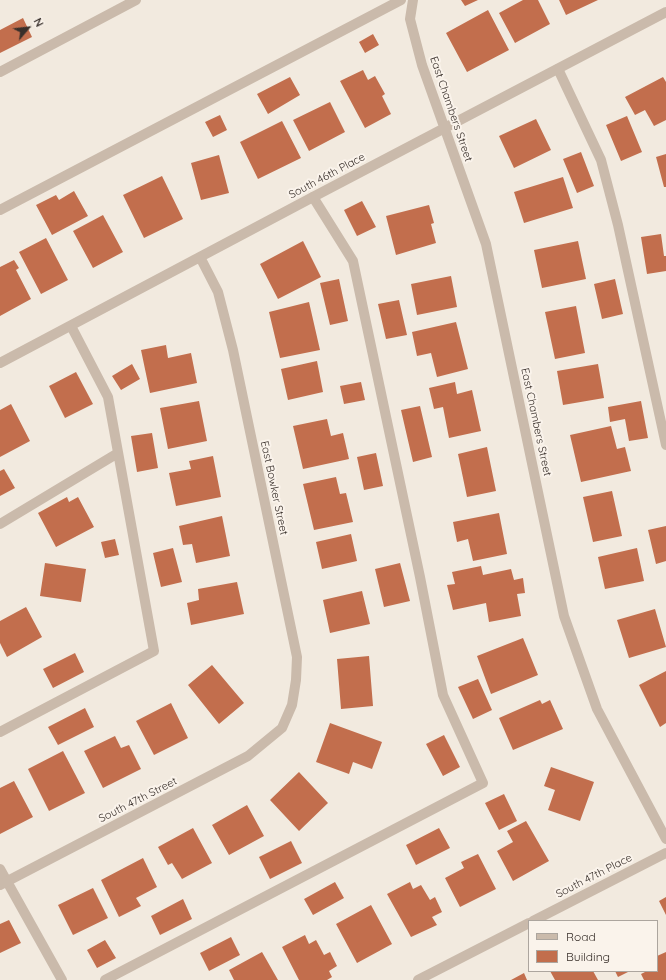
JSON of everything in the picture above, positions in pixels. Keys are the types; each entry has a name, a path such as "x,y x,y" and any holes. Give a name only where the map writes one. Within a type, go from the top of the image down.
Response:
{"street":[{"path":"0,72 136,0"},
{"path":"0,210 401,0"},
{"name":"East Chambers Street","path":"413,0 410,19 422,65 486,244 564,616 597,709 666,840"},
{"name":"South 46th Place","path":"0,363 313,196 666,12"},
{"path":"558,69 601,160 618,225 666,445"},
{"path":"105,980 483,783 443,695 420,577 353,261 313,196"},
{"name":"East Bowker Street","path":"200,257 218,292 233,350 297,657 296,680 292,705 282,728"},
{"path":"0,732 154,651 108,397 71,326"},
{"path":"0,524 118,453"},
{"name":"South 47th Street","path":"3,883 248,756 282,728"},
{"name":"South 47th Place","path":"535,920 666,853"},
{"path":"0,869 3,883 62,980"},
{"path":"418,980 528,924"}],"building":[{"path":"461,0 478,0 465,6"},
{"path":"523,0 538,0 550,24 515,43 499,13"},
{"path":"559,0 598,0 566,15"},
{"path":"488,10 509,50 467,72 446,33"},
{"path":"23,18 32,37 0,53 0,30"},
{"path":"373,34 379,45 365,53 359,42"},
{"path":"363,70 368,80 375,76 385,94 382,96 391,114 365,128 340,81"},
{"path":"290,77 300,95 268,114 257,94"},
{"path":"663,77 666,82 666,120 654,126 645,110 635,115 625,97"},
{"path":"330,102 345,132 309,151 293,120"},
{"path":"220,115 227,130 213,137 205,122"},
{"path":"627,116 642,152 621,161 606,125"},
{"path":"536,119 551,150 514,168 499,136"},
{"path":"282,121 301,158 258,179 240,142"},
{"path":"581,152 594,186 577,193 563,159"},
{"path":"666,154 666,187 664,187 656,157"},
{"path":"219,155 229,193 201,200 191,163"},
{"path":"162,176 183,219 144,238 123,195"},
{"path":"563,177 573,208 524,223 514,192"},
{"path":"74,191 88,216 52,235 36,205 56,195 59,200"},
{"path":"362,201 376,227 357,236 344,210"},
{"path":"429,205 434,223 431,224 436,243 396,255 386,216"},
{"path":"103,215 123,252 93,268 73,231"},
{"path":"661,234 664,256 666,256 666,271 647,274 641,237"},
{"path":"46,238 68,280 41,294 19,252"},
{"path":"303,241 321,277 278,299 260,264"},
{"path":"578,241 586,279 542,288 534,250"},
{"path":"14,260 19,268 16,270 31,299 0,316 0,267"},
{"path":"451,276 457,307 417,315 411,284"},
{"path":"339,279 348,321 330,325 320,283"},
{"path":"615,279 623,314 602,319 594,284"},
{"path":"399,300 407,335 386,339 378,304"},
{"path":"309,302 320,350 280,358 269,312"},
{"path":"576,306 585,353 555,359 545,312"},
{"path":"456,322 468,369 437,377 431,353 417,356 412,332"},
{"path":"166,345 168,358 191,353 197,383 150,393 141,350"},
{"path":"317,361 323,392 288,400 281,369"},
{"path":"132,364 140,379 121,390 112,376"},
{"path":"598,364 604,398 563,405 557,371"},
{"path":"76,372 93,404 65,418 49,386"},
{"path":"361,382 365,400 344,404 340,386"},
{"path":"455,382 457,394 472,390 481,431 449,438 443,407 434,409 429,388"},
{"path":"199,401 207,441 168,449 160,408"},
{"path":"641,401 648,438 629,441 625,419 610,422 608,407"},
{"path":"11,404 30,441 0,457 0,410"},
{"path":"420,406 432,457 413,462 401,410"},
{"path":"327,419 331,436 343,433 349,459 303,469 293,426"},
{"path":"611,426 617,449 625,447 631,471 581,482 570,435"},
{"path":"152,433 158,468 137,472 131,436"},
{"path":"487,447 496,491 467,497 458,454"},
{"path":"376,453 383,486 364,490 357,457"},
{"path":"213,456 221,497 176,506 169,473 191,469 189,461"},
{"path":"4,469 15,488 0,496 0,471"},
{"path":"336,477 340,494 346,493 353,522 314,530 303,484"},
{"path":"612,491 622,536 593,542 583,497"},
{"path":"67,497 69,502 78,497 94,527 56,547 38,513"},
{"path":"499,513 507,554 473,561 468,539 457,542 453,522"},
{"path":"222,516 230,556 196,563 192,544 183,545 179,526"},
{"path":"666,526 666,561 656,564 648,530"},
{"path":"351,534 357,561 322,569 316,542"},
{"path":"115,539 119,555 105,558 101,542"},
{"path":"173,548 182,582 161,587 153,553"},
{"path":"637,548 644,581 605,589 598,557"},
{"path":"45,563 86,569 81,602 40,596"},
{"path":"400,563 410,601 384,607 375,569"},
{"path":"481,566 483,575 511,569 514,580 523,578 525,593 517,594 521,616 489,622 486,603 453,610 447,585 455,584 452,572"},
{"path":"237,582 244,614 191,625 187,603 199,600 198,589"},
{"path":"362,591 370,624 330,633 323,600"},
{"path":"26,607 42,637 7,657 0,643 0,621"},
{"path":"655,609 666,647 629,658 617,620"},
{"path":"523,638 538,675 491,694 477,656"},
{"path":"75,653 84,672 53,688 43,669"},
{"path":"369,656 373,706 341,709 337,659"},
{"path":"212,665 244,703 219,724 188,685"},
{"path":"666,671 666,723 660,727 639,685"},
{"path":"478,679 492,710 473,719 458,687"},
{"path":"540,700 542,704 550,700 563,729 513,750 499,718"},
{"path":"171,703 188,738 154,755 136,721"},
{"path":"85,708 94,727 58,745 48,727"},
{"path":"330,723 382,742 372,769 353,762 349,774 316,762"},
{"path":"444,735 460,767 443,776 426,744"},
{"path":"115,736 121,748 129,745 141,769 103,788 84,751"},
{"path":"63,751 85,793 49,811 28,769"},
{"path":"551,767 594,782 580,821 548,810 555,790 544,786"},
{"path":"299,772 328,803 299,831 270,800"},
{"path":"14,781 33,817 0,834 0,788"},
{"path":"504,794 517,821 499,830 485,803"},
{"path":"247,805 264,836 229,855 212,825"},
{"path":"526,821 549,861 513,881 497,851 513,842 507,831"},
{"path":"193,828 212,863 182,879 172,863 168,865 158,847"},
{"path":"439,828 450,848 416,865 406,845"},
{"path":"291,841 302,863 270,879 259,857"},
{"path":"478,854 496,889 460,907 445,878 464,868 461,862"},
{"path":"143,858 157,887 136,898 141,906 119,917 101,880"},
{"path":"335,882 344,898 313,915 304,899"},
{"path":"410,882 413,889 421,885 430,900 435,897 442,912 432,917 437,925 411,937 387,894"},
{"path":"93,888 108,918 73,935 58,905"},
{"path":"666,897 666,915 659,901"},
{"path":"183,899 192,919 160,935 151,916"},
{"path":"371,905 392,944 357,963 336,924"},
{"path":"9,920 21,943 0,953 0,924"},
{"path":"305,935 309,944 316,940 324,955 330,952 337,966 329,971 332,977 327,980 299,980 282,947"},
{"path":"231,937 240,955 209,971 200,953"},
{"path":"105,940 116,958 97,968 87,950"},
{"path":"262,952 278,980 234,980 229,970"},
{"path":"666,952 666,980 644,980 641,974 645,972 658,972 658,956"},
{"path":"551,972 594,972 598,980 555,980"},
{"path":"616,972 628,972 618,977"},
{"path":"524,973 527,980 511,980"}]}
